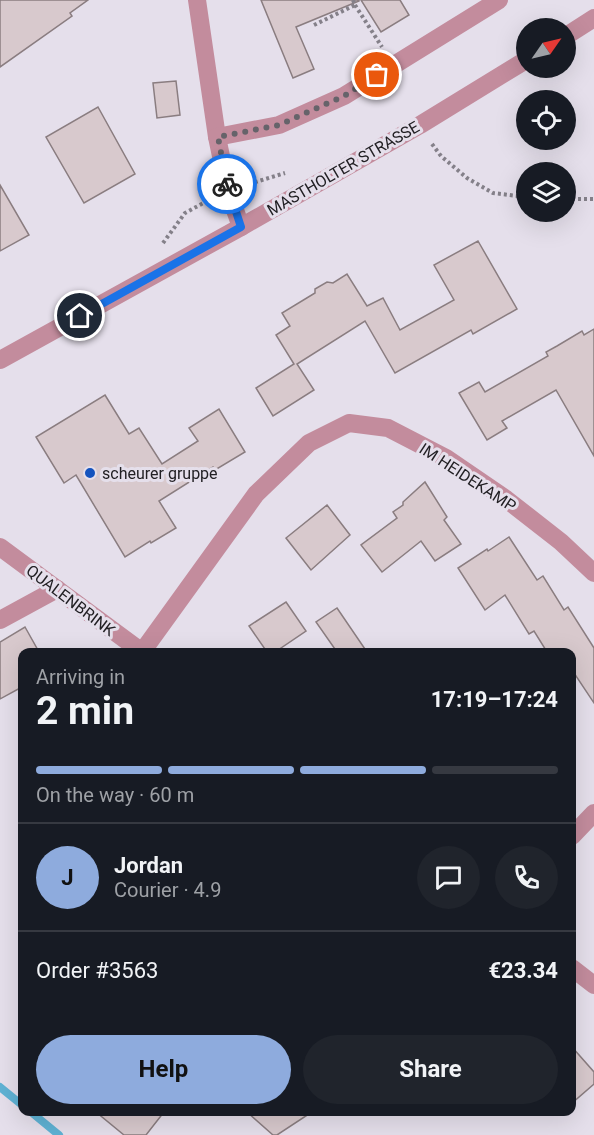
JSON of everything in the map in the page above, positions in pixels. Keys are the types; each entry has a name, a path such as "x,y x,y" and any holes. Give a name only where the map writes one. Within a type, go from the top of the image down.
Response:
{"street":[{"path":"197,0 228,190 241,227"},
{"path":"218,137 279,125 344,96 499,0"},
{"path":"576,30 594,18"},
{"name":"MASTHOLTER STRASSE","path":"0,360 241,227 420,125 516,66"},
{"name":"IM HEIDEKAMP","path":"145,648 256,494 309,443 349,423 388,428 446,458 506,499 561,542 594,573"},
{"name":"QUALENBRINK","path":"0,547 137,648"},
{"path":"0,620 57,590"},
{"path":"576,832 594,813"},
{"path":"576,971 594,985"}],"path":[{"path":"315,25 354,3 394,65"},
{"path":"420,125 441,156 467,178 493,193 516,196"},
{"path":"162,244 185,213 228,190 292,171"},
{"path":"576,199 594,199"}],"building":[{"path":"0,0 88,0 70,13 72,16 0,67"},
{"path":"261,0 359,1 296,27 314,69 293,78"},
{"path":"361,0 400,0 409,15 381,32"},
{"path":"176,81 180,115 157,118 153,83"},
{"path":"98,107 135,174 84,203 46,137"},
{"path":"0,185 29,235 0,251"},
{"path":"478,241 517,309 473,334 471,330 395,373 365,321 297,364 314,390 273,416 256,388 294,364 276,335 290,326 282,313 315,293 315,289 327,282 333,283 347,274 367,306 383,298 400,330 454,300 434,265"},
{"path":"594,329 594,456 556,390 502,421 507,428 487,440 459,393 479,382 485,392 548,356 546,352 582,331 584,335"},
{"path":"105,395 129,434 139,428 162,464 198,441 189,428 219,409 245,452 215,470 213,467 159,501 176,528 125,557 76,475 64,483 36,437"},
{"path":"425,482 447,517 444,520 461,544 435,561 421,541 382,572 361,545 397,518 393,512"},
{"path":"327,505 350,535 311,570 286,538"},
{"path":"509,537 537,580 543,576 564,610 568,607 594,648 594,703 576,676 576,648 545,648 534,631 529,634 505,595 485,610 458,568 487,549 488,551"},
{"path":"286,602 306,631 281,648 264,648 249,626"},
{"path":"337,608 364,648 334,648 316,622"},
{"path":"25,627 37,648 18,648 18,689 0,699 0,642"},
{"path":"576,1052 594,1072 594,1084 576,1100"},
{"path":"101,1116 161,1116 146,1135 124,1135"},
{"path":"252,1116 306,1116 277,1135 273,1135"}],"waterway":[{"path":"0,1087 18,1102"},
{"path":"36,1116 59,1135"}],"way so far":[{"path":"227,184 218,137 279,125 344,96 377,75"}],"place":[{"name":"scheurer gruppe","path":"90,473"}],"route":[{"path":"80,316 241,227 227,184"}]}
